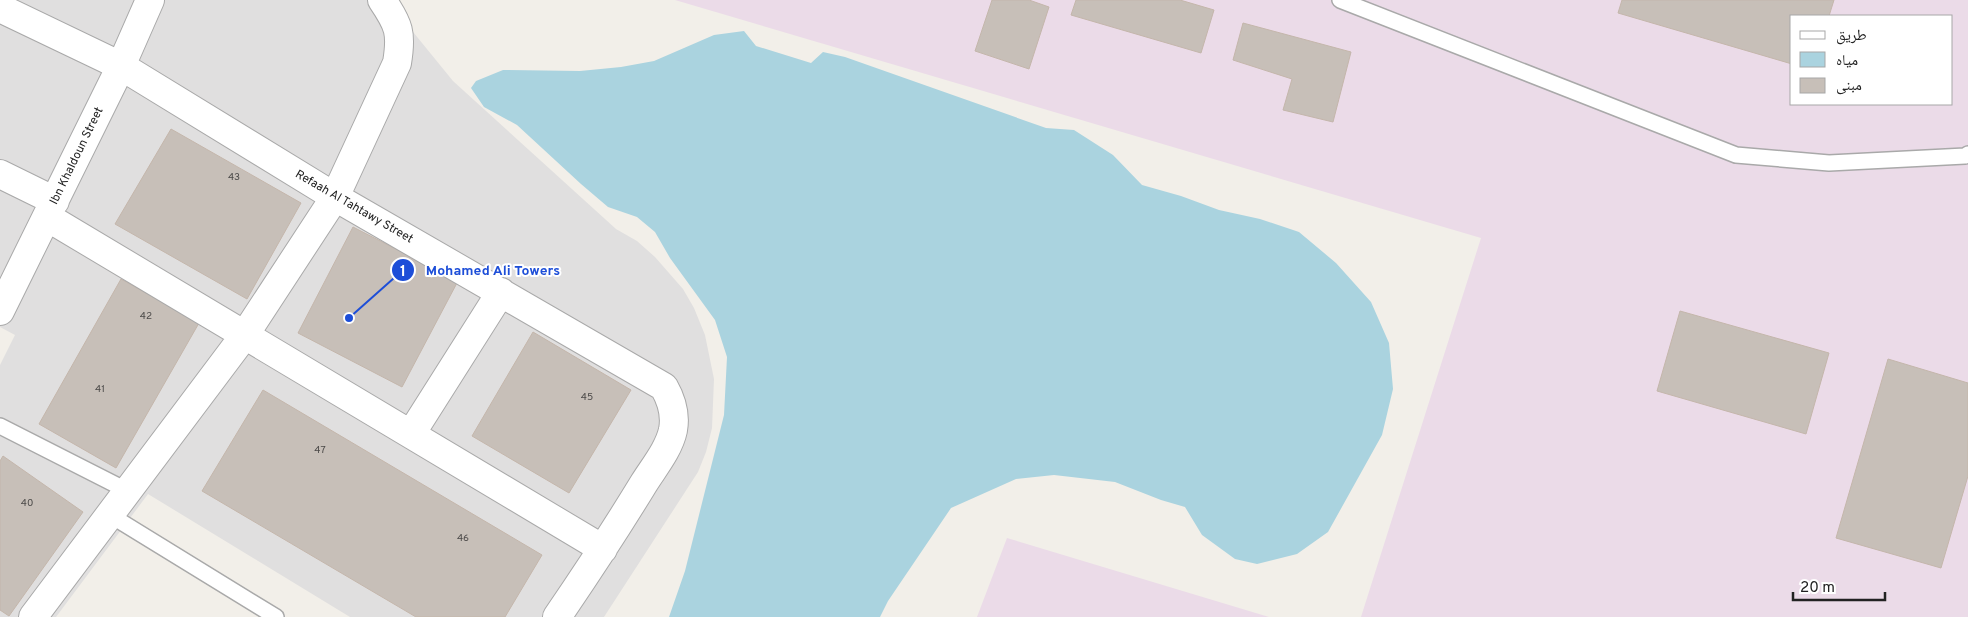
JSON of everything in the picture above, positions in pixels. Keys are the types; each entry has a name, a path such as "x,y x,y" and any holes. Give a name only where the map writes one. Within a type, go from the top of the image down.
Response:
{"street":[{"name":"Ibn Khaldoun Street","path":"0,311 121,66 150,0"},
{"path":"33,617 244,336 336,197 397,63 401,42 396,21 382,0"},
{"name":"Refaah Al Tahtawy Street","path":"0,8 121,66 336,197 664,387 672,401 675,416 673,432 665,450 603,549"},
{"path":"0,174 244,336 603,549 557,617"},
{"path":"411,434 501,292"}],"lane":[{"path":"1340,0 1736,155 1829,163 1965,156 1968,154"},
{"path":"0,426 128,491"},
{"path":"110,515 276,617"}],"shaded area":[{"path":"0,0 387,0 453,81 616,229 637,241 655,257 683,289 694,308 705,335 714,379 712,428 706,452 698,472 604,617 350,617 148,494 56,617 0,617 0,365 15,335 0,327"},
{"path":"675,0 1968,0 1968,617 1361,617 1481,238"},
{"path":"1007,538 1269,617 977,617"}],"water":[{"path":"744,31 756,46 811,63 823,52 845,57 1046,128 1074,130 1113,155 1142,185 1181,196 1219,210 1260,219 1299,232 1336,263 1371,302 1389,343 1393,389 1382,435 1328,532 1297,554 1257,564 1235,559 1202,535 1185,507 1115,482 1054,475 1016,479 951,508 888,601 880,617 669,617 685,571 724,415 727,357 715,320 670,258 655,232 637,217 608,207 517,125 484,107 471,88 476,81 503,70 580,71 621,67 654,61 714,35"}],"building":[{"path":"992,0 1029,0 1049,7 1029,69 975,51"},
{"path":"1076,0 1180,0 1214,10 1201,53 1071,15"},
{"path":"1622,0 1834,0 1829,15 1790,15 1790,63 1618,13"},
{"path":"1243,23 1351,52 1333,122 1283,110 1292,79 1233,60"},
{"path":"171,129 301,203 247,299 115,224"},
{"path":"353,227 458,281 402,387 298,333"},
{"path":"121,279 199,323 116,468 39,424"},
{"path":"1680,311 1829,353 1806,434 1657,391"},
{"path":"533,332 631,390 569,493 472,436"},
{"path":"1888,359 1968,383 1968,476 1941,568 1836,538"},
{"path":"263,390 542,555 505,617 416,617 202,491"},
{"path":"3,456 83,512 9,616 0,610 0,461"}],"place":[{"name":"Mohamed Ali Towers","path":"349,318"}]}
